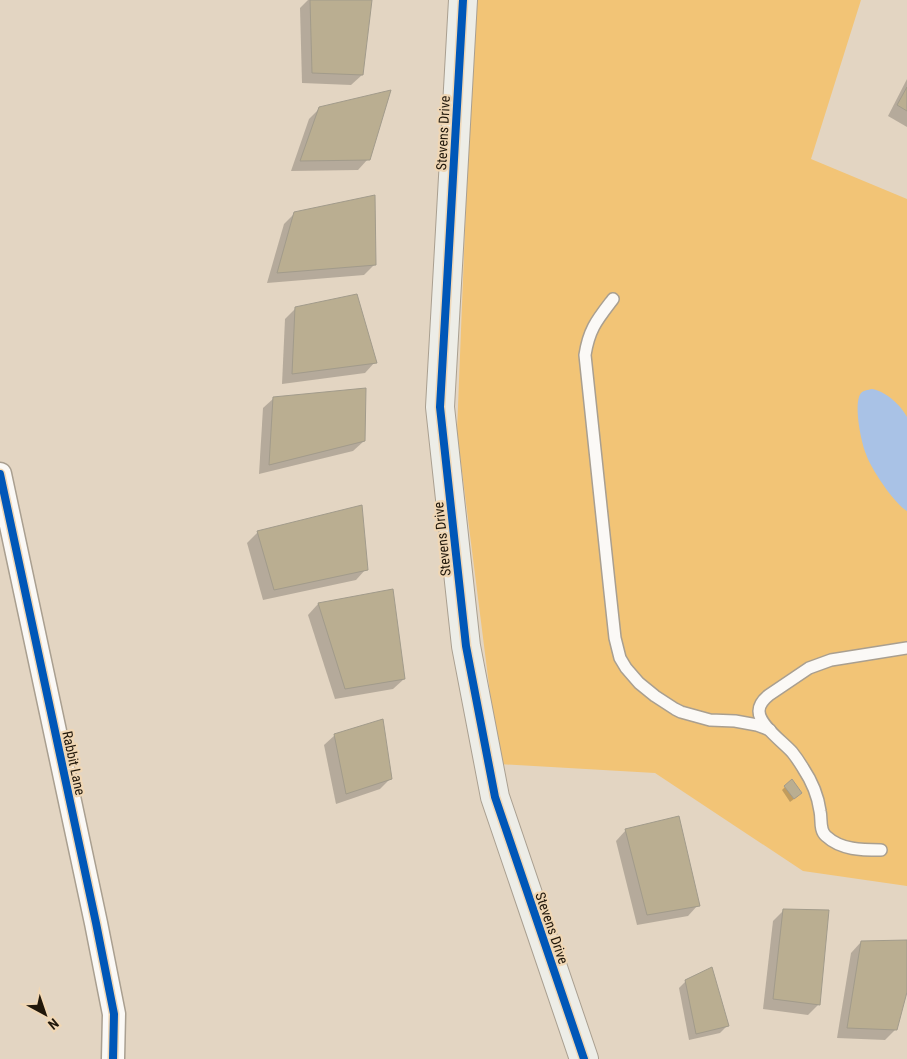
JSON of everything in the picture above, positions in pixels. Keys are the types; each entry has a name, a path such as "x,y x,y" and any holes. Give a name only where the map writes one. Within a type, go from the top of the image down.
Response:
{"street":[{"name":"Stevens Drive","path":"462,0 440,407 466,646 495,797 584,1059"},
{"name":"Rabbit Lane","path":"0,474 114,1014 113,1059"}],"lane":[{"path":"613,300 592,328 584,355 615,638 620,658 639,683 655,696 681,712 710,720 751,724 770,730"},
{"path":"881,850 848,848 831,840 824,834 817,799 804,769 792,752 770,730 760,716 759,709 763,700 769,695 809,668 831,660 907,648"}],"shaded area":[{"path":"474,0 861,0 811,159 907,199 907,886 803,871 655,773 499,764 457,432"}],"water":[{"path":"872,389 892,399 907,417 907,511 896,501 884,485 873,468 864,448 860,432 858,405 861,393"}],"building":[{"path":"310,0 372,0 363,75 312,73"},
{"path":"907,87 907,111 897,105"},
{"path":"391,90 370,160 300,161 319,107"},
{"path":"375,195 376,265 277,273 294,212"},
{"path":"357,294 377,363 292,374 295,307"},
{"path":"366,388 365,441 269,465 273,397"},
{"path":"362,505 368,570 274,590 257,531"},
{"path":"393,589 405,679 345,689 318,603"},
{"path":"383,719 392,779 346,794 334,734"},
{"path":"792,779 802,793 794,799 784,786"},
{"path":"679,816 700,906 647,915 625,829"},
{"path":"783,909 829,910 820,1005 773,999"},
{"path":"907,940 907,992 897,1030 847,1028 861,941"},
{"path":"712,967 729,1026 696,1034 685,980"}],"cycle path":[{"path":"463,0 440,407 466,646 495,797 584,1059"},
{"path":"0,474 114,1014 113,1059"}]}
